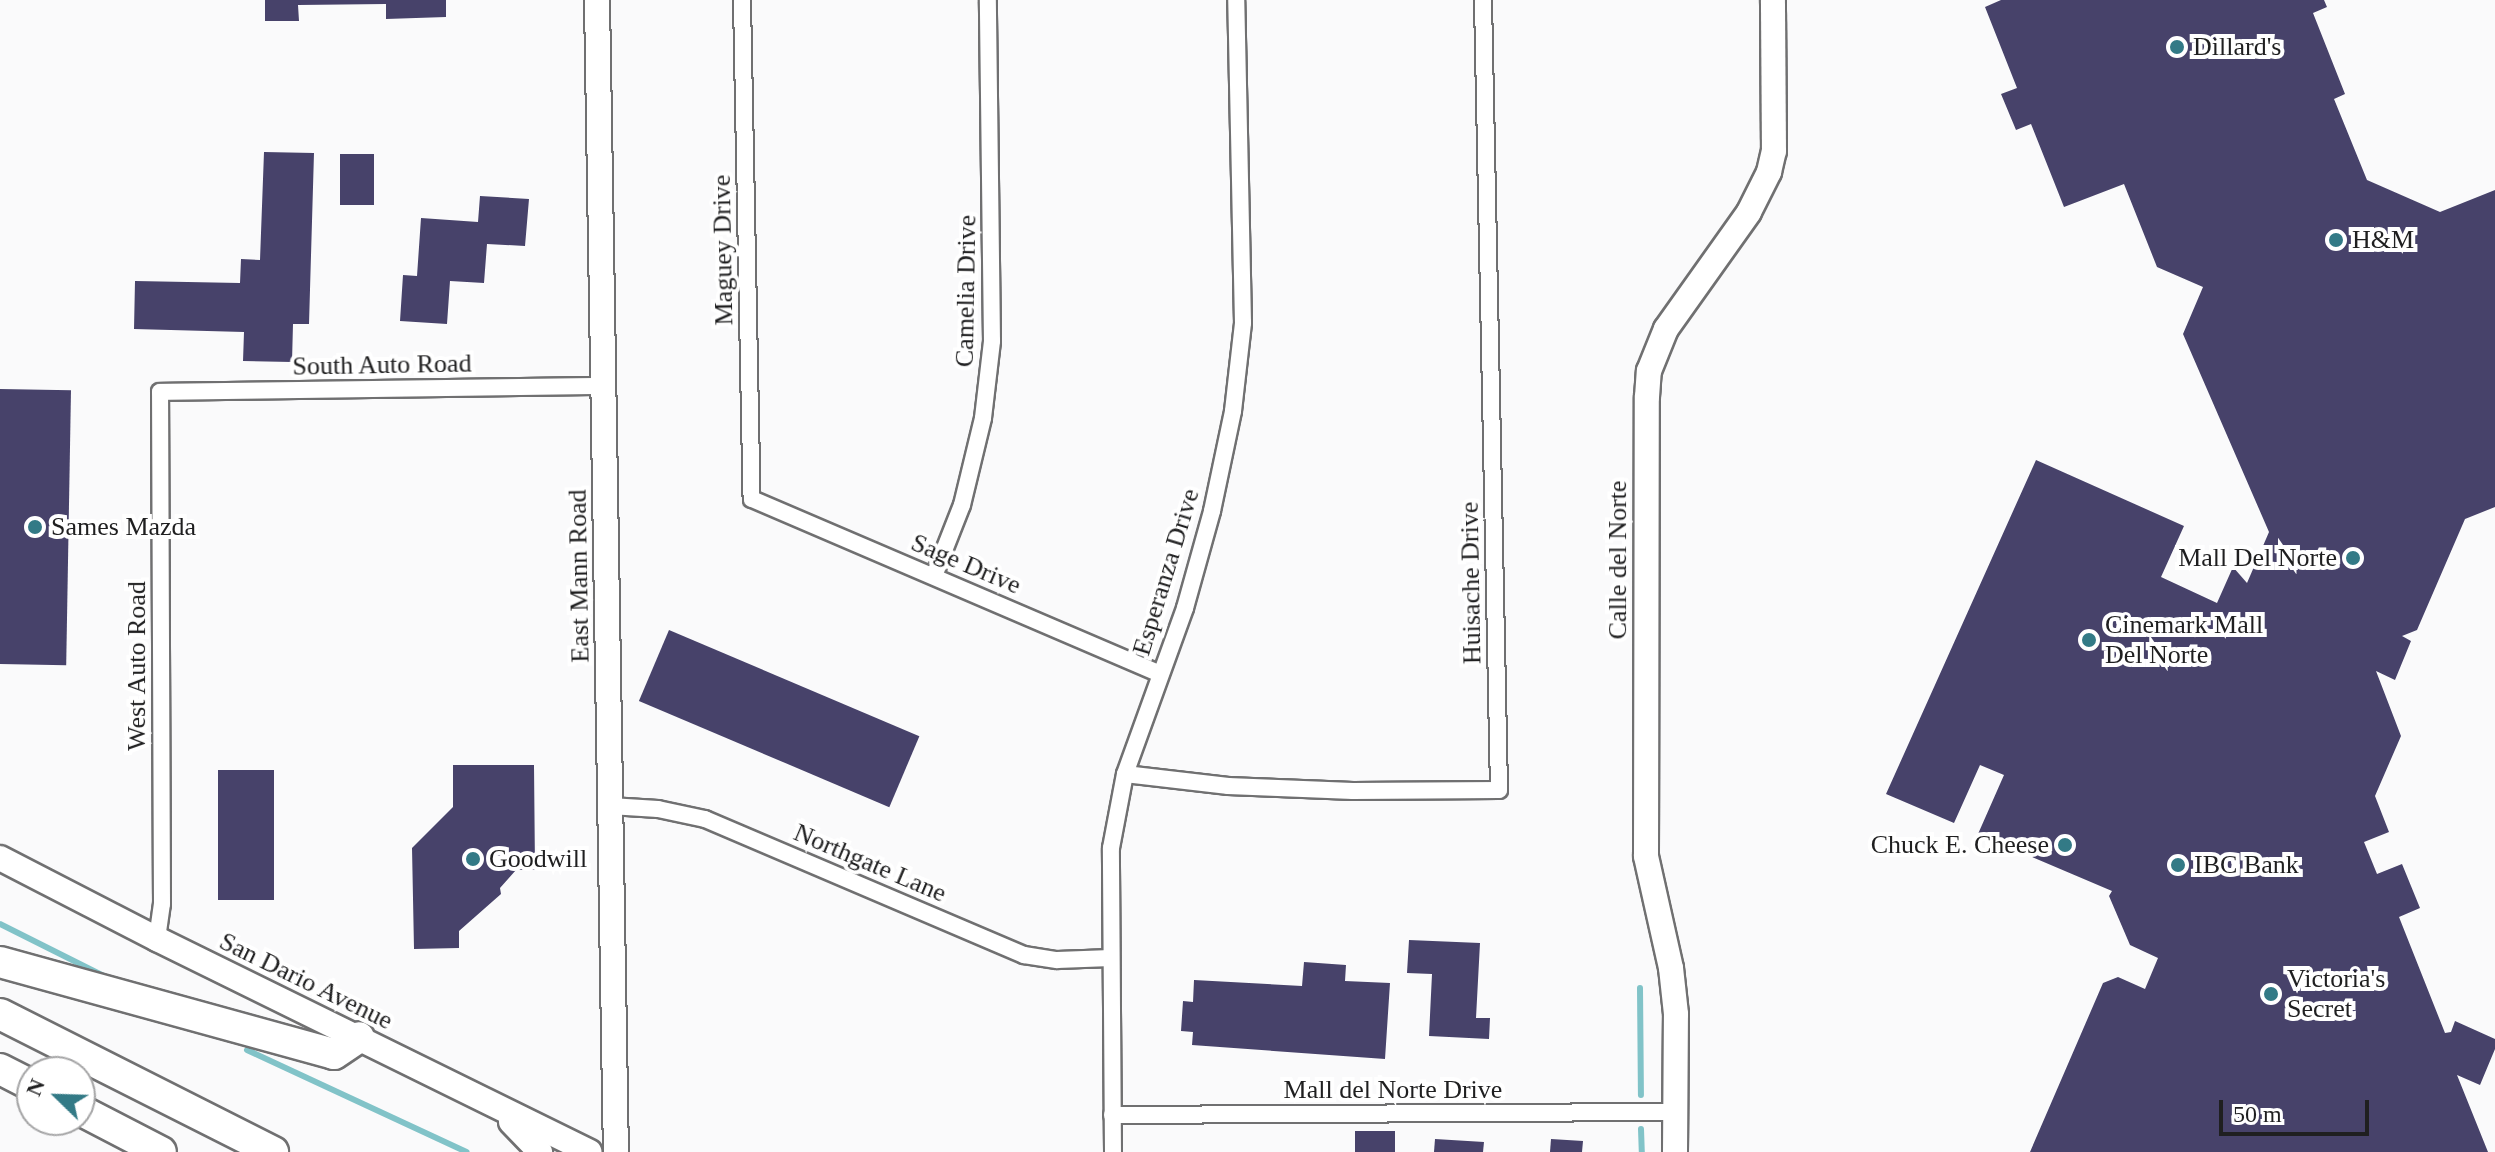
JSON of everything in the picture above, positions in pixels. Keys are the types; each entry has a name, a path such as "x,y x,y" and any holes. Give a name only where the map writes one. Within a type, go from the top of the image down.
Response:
{"highway":[{"path":"0,962 334,1054 359,1037"},
{"path":"0,1014 273,1152"},
{"path":"96,1118 161,1152"}],"street":[{"name":"East Mann Road","path":"597,0 616,1152"},
{"name":"Maguey Drive","path":"742,0 752,499"},
{"name":"Camelia Drive","path":"934,576 966,491 983,418 992,341 988,0"},
{"name":"Esperanza Drive","path":"1113,1152 1111,848 1125,774 1185,608 1212,511 1233,411 1243,323 1236,0"},
{"name":"Huisache Drive","path":"1125,774 1228,786 1353,791 1499,790 1483,0"},
{"name":"Calle del Norte","path":"1675,1152 1676,1014 1671,968 1646,856 1649,371 1666,329 1749,212 1769,172 1774,151 1773,0"},
{"name":"South Auto Road","path":"160,392 604,386"},
{"name":"West Auto Road","path":"157,939 162,904 160,392"},
{"name":"Sage Drive","path":"752,499 1160,674"},
{"name":"Northgate Lane","path":"610,806 658,809 705,819 1024,955 1057,960 1111,958"},
{"name":"San Dario Avenue","path":"0,858 501,1111 589,1152"},
{"path":"501,1111 540,1152"},
{"name":"Mall del Norte Drive","path":"1112,1115 1675,1112"}],"building":[{"path":"265,0 446,0 446,17 386,19 386,4 298,5 299,21 265,21"},
{"name":"Mall Del Norte","path":"2001,0 2324,0 2327,7 2313,13 2345,94 2334,99 2367,180 2440,212 2495,190 2495,507 2465,519 2417,630 2402,636 2411,641 2395,680 2376,671 2401,736 2375,796 2389,832 2364,842 2377,874 2402,864 2420,908 2399,917 2445,1033 2451,1032 2455,1021 2495,1039 2495,1049 2480,1085 2457,1075 2488,1152 2030,1152 2103,983 2118,977 2145,989 2158,958 2130,945 2109,896 2112,891 1978,834 2004,775 1980,765 1954,823 1886,794 2036,460 2184,526 2161,577 2217,603 2233,567 2247,583 2269,532 2183,334 2203,287 2157,267 2124,184 2064,207 2031,124 2016,130 2001,94 2017,88 1985,7"},
{"path":"264,152 314,153 309,324 293,324 292,362 243,361 244,332 134,329 135,281 240,283 241,259 260,260"},
{"path":"340,154 374,154 374,205 340,205"},
{"path":"480,196 529,199 525,246 487,244 484,283 450,281 447,324 400,321 403,275 417,276 421,218 478,222"},
{"name":"Sames Mazda","path":"0,389 71,390 66,665 0,664"},
{"path":"669,630 919,736 889,807 639,701"},
{"name":"Goodwill","path":"453,765 534,765 535,870 516,870 500,888 501,894 459,931 459,948 414,949 412,848 453,807"},
{"path":"218,770 274,770 274,900 218,900"},
{"path":"1409,940 1480,943 1476,1018 1490,1018 1489,1039 1429,1036 1432,974 1407,973"},
{"path":"1304,962 1346,965 1345,981 1390,983 1385,1059 1192,1045 1193,1032 1181,1031 1183,1001 1193,1002 1194,980 1302,986"},
{"path":"1355,1131 1395,1131 1395,1152 1355,1152"},
{"path":"1435,1139 1484,1142 1483,1152 1434,1152"},
{"path":"1551,1139 1583,1141 1582,1152 1550,1152"}],"waterway":[{"path":"0,924 104,976"},
{"path":"1640,988 1641,1095"},
{"path":"247,1050 467,1152"},
{"path":"1641,1129 1642,1152"}],"place":[{"name":"Dillard's","path":"2177,47"},
{"name":"H&M","path":"2336,240"},
{"name":"Sames Mazda","path":"35,527"},
{"name":"Mall Del Norte","path":"2353,558"},
{"name":"Cinemark Mall Del Norte","path":"2089,640"},
{"name":"Chuck E. Cheese","path":"2065,845"},
{"name":"Goodwill","path":"473,859"},
{"name":"IBC Bank","path":"2178,865"},
{"name":"Victoria's Secret","path":"2271,994"}]}
